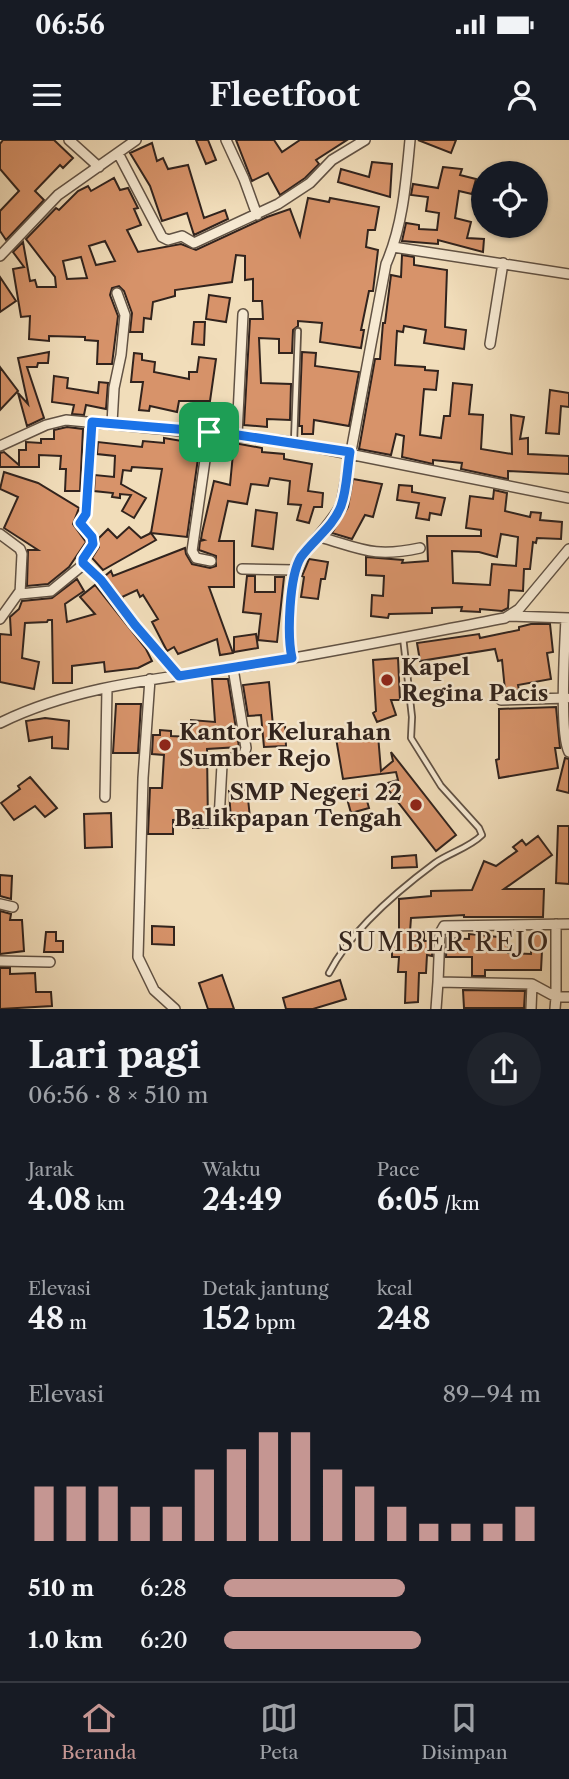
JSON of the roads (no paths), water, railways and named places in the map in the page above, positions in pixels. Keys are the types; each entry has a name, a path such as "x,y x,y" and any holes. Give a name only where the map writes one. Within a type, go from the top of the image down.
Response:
{"street":[{"path":"69,140 99,167"},
{"path":"0,256 58,195 136,140"},
{"path":"226,140 257,215"},
{"path":"118,153 157,231 165,240 182,236 190,242 202,241 257,215 310,183 332,160 365,140"},
{"path":"292,658 288,636 294,570 341,505 386,264 393,247 404,200 410,140"},
{"path":"393,247 569,274"},
{"path":"490,344 503,263"},
{"path":"112,423 114,388 125,315 117,293"},
{"path":"237,435 243,314"},
{"path":"0,446 46,425 66,421 112,423 294,442 569,498"},
{"path":"92,422 86,514 80,523 92,537 93,544 83,559 84,564 101,580 179,676"},
{"path":"209,432 192,551 196,558 211,561"},
{"path":"0,534 20,549 22,554 20,591 0,619"},
{"path":"320,537 344,547 380,554 420,548"},
{"path":"509,616 569,549"},
{"path":"20,591 23,595 51,591 84,564"},
{"path":"242,569 294,570"},
{"path":"0,723 86,692 149,679 292,658 509,616 567,618 565,743 569,752"},
{"path":"219,820 222,765 225,761 244,754 246,748 233,668"},
{"path":"149,679 138,957 154,990 174,1009"},
{"path":"105,797 107,688"},
{"path":"501,700 567,698"},
{"path":"0,904 13,907"},
{"path":"555,1009 556,924"},
{"path":"436,1009 440,933 444,926 569,924"},
{"path":"0,961 50,962"},
{"path":"438,982 532,984 556,997 569,997"},
{"path":"531,1009 532,984"}],"lane":[{"path":"294,442 298,331"},
{"path":"329,973 341,951 377,913 436,862 482,835 480,828 441,786 411,738 412,717 403,636"}],"place":[{"name":"Kapel Regina Pacis","path":"387,680"},
{"name":"Kantor Kelurahan Sumber Rejo","path":"165,745"},
{"name":"SMP Negeri 22 Balikpapan Tengah","path":"416,805"}],"district":[{"name":"SUMBER REJO","path":"444,942"}]}
